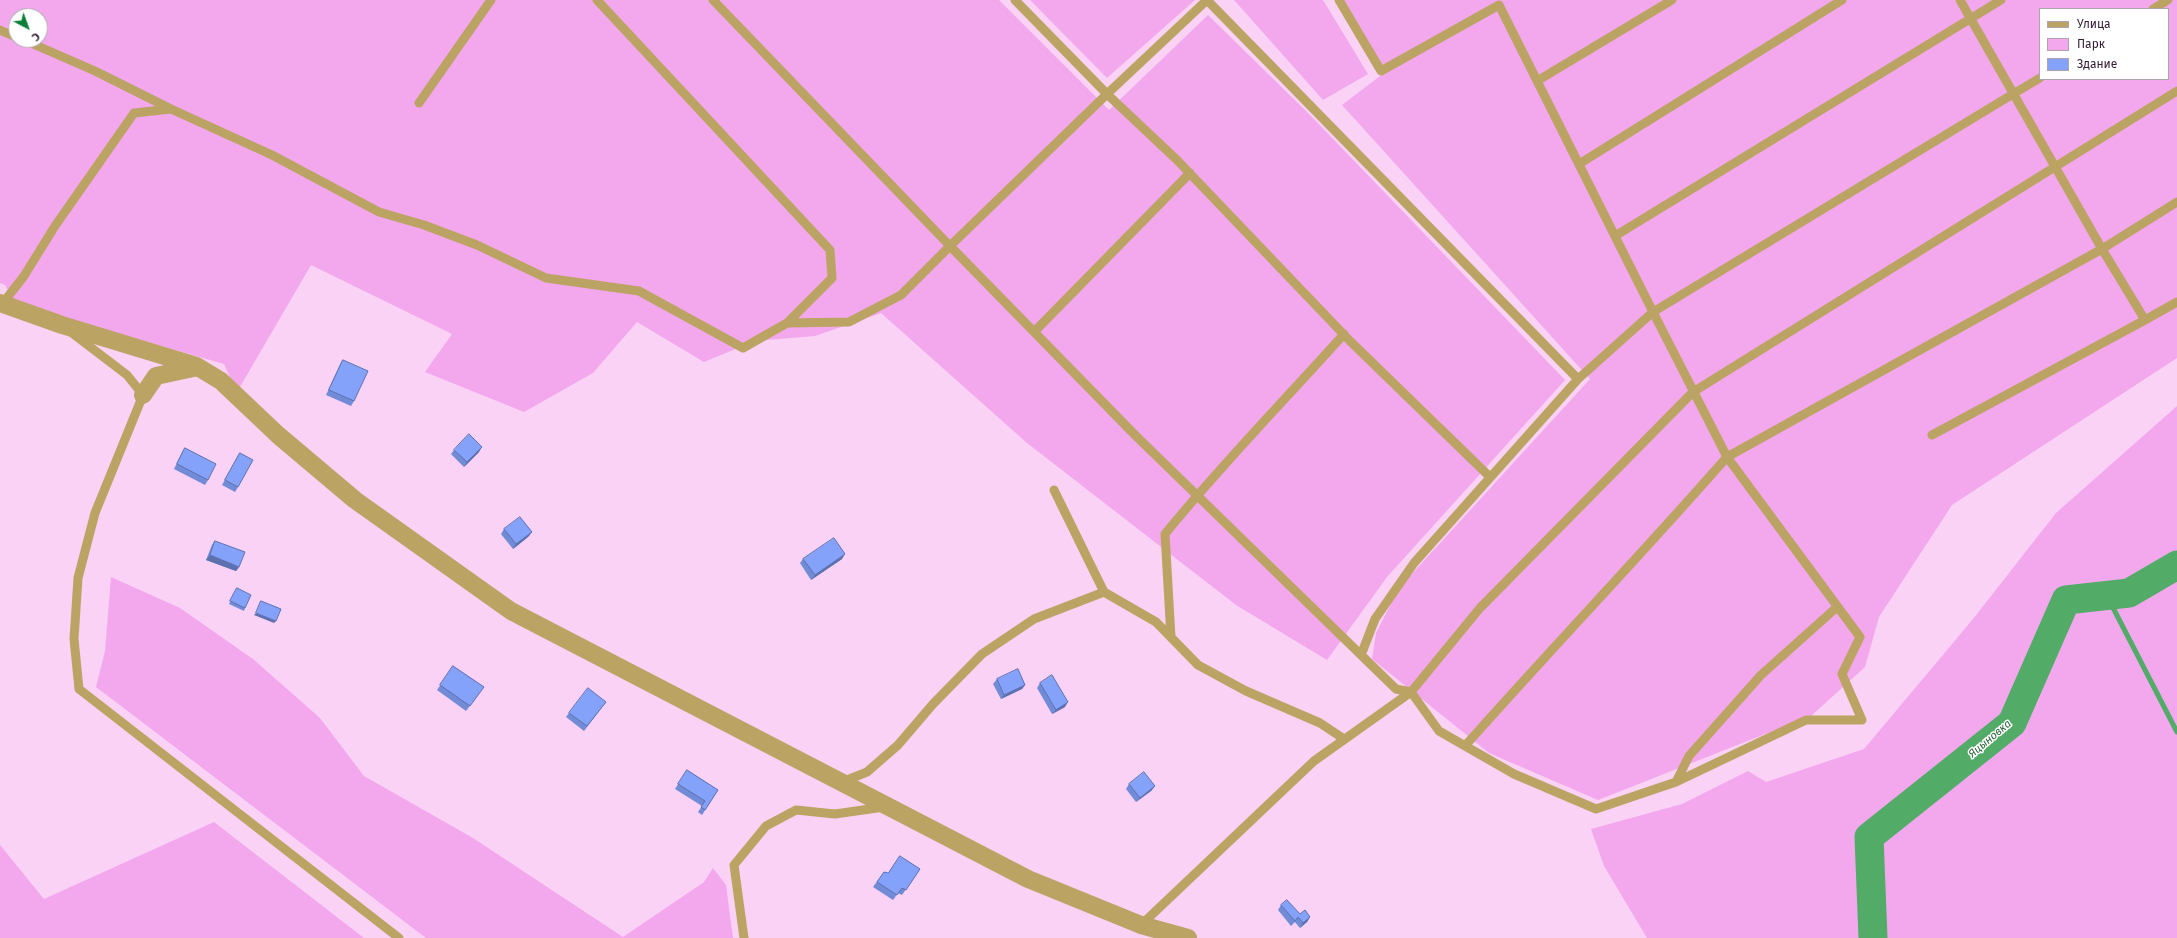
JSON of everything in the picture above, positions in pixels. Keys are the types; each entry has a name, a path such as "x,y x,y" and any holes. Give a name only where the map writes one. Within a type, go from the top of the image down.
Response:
{"street":[{"path":"1,303 62,325 198,367 220,381 278,435 355,500 510,611 1028,878 1141,925 1188,938"},
{"path":"143,395 156,376 198,367"}],"lane":[{"path":"419,103 491,0"},
{"path":"42,48 95,71 171,109 272,155 379,212 424,225 477,245 546,278 639,291 743,348 787,323 832,278 830,250 597,0"},
{"path":"714,0 950,246 1197,495 1396,689 1411,692 1439,731 1514,774 1596,809 1676,782 1806,720 1862,720 1842,674 1860,637 1727,457 1498,2"},
{"path":"1015,0 1107,94 1190,173 1344,334 1490,477"},
{"path":"787,323 849,322 902,295 950,246 1107,94 1207,0 1578,379"},
{"path":"1339,0 1381,71 1498,2 1507,0"},
{"path":"1537,81 1672,0"},
{"path":"1579,164 1842,0"},
{"path":"1960,0 2102,249 2145,320"},
{"path":"1615,236 2001,0"},
{"path":"2155,8 2168,0"},
{"path":"1361,655 1375,619 1414,562 1578,379 1653,312 2039,79"},
{"path":"1141,925 1314,761 1411,692 1480,608 1693,392 2177,91"},
{"path":"1,303 24,276 55,226 134,113 171,109"},
{"path":"1034,332 1190,173"},
{"path":"1465,746 1522,681 1634,562 1727,457 2102,249 2177,202"},
{"path":"1932,435 2177,302"},
{"path":"62,325 127,375 143,395 95,513 78,578 74,639 79,689 399,938"},
{"path":"1171,637 1164,534 1197,495 1344,334"},
{"path":"1054,490 1104,592 1156,622 1198,665 1246,691 1320,723 1344,739"},
{"path":"842,782 866,772 898,745 933,704 982,654 1034,618 1104,592"},
{"path":"1676,782 1690,756 1761,674 1837,607"},
{"path":"744,938 734,865 766,826 796,810 835,814 890,806"}],"green space":[{"path":"0,0 999,0 1109,110 1208,15 1311,116 1565,380 1387,577 1327,660 1236,605 1027,443 881,313 815,336 755,341 704,362 637,322 593,373 524,412 425,372 452,334 311,265 237,392 224,364 15,304 5,285 0,283"},
{"path":"1030,0 1195,0 1107,78"},
{"path":"1234,0 1323,0 1368,74 1323,100"},
{"path":"1342,0 2177,0 2177,358 1952,505 1879,617 1865,667 1811,716 1598,800 1489,753 1372,659 1376,633 1399,588 1590,379 1342,105 1384,73"},
{"path":"2177,406 2177,938 1647,938 1604,866 1591,829 1682,804 1748,771 1766,782 1864,749 1973,619 2056,513"},
{"path":"111,577 180,608 253,659 320,718 364,776 473,838 623,937 704,882 713,868 726,885 733,938 426,938 96,687 105,651"},
{"path":"214,822 364,938 0,938 0,845 44,899"}],"building":[{"path":"343,360 368,371 354,401 329,390"},
{"path":"469,434 482,447 467,462 454,450"},
{"path":"185,448 216,464 208,480 177,464"},
{"path":"240,453 253,460 238,487 225,480"},
{"path":"520,517 532,532 516,544 504,529"},
{"path":"834,538 845,554 815,575 803,559"},
{"path":"215,541 245,552 239,567 210,555"},
{"path":"237,588 251,595 245,608 230,601"},
{"path":"261,601 281,609 276,621 256,613"},
{"path":"453,666 484,687 470,706 440,685"},
{"path":"1018,669 1025,685 1004,695 997,679"},
{"path":"1052,675 1068,702 1056,710 1040,683"},
{"path":"588,688 606,702 587,726 569,713"},
{"path":"687,770 718,790 705,810 701,807 705,801 678,784"},
{"path":"1144,772 1155,786 1140,798 1129,784"},
{"path":"900,856 920,869 906,890 902,888 897,895 877,882 884,872 888,873"},
{"path":"1287,900 1300,914 1305,910 1310,917 1303,923 1298,917 1295,921 1281,905"}],"waterway":[{"name":"Яцыновка","path":"1873,938 1869,837 2012,723 2066,600 2129,593 2177,565"},
{"path":"2107,596 2177,732"}]}
